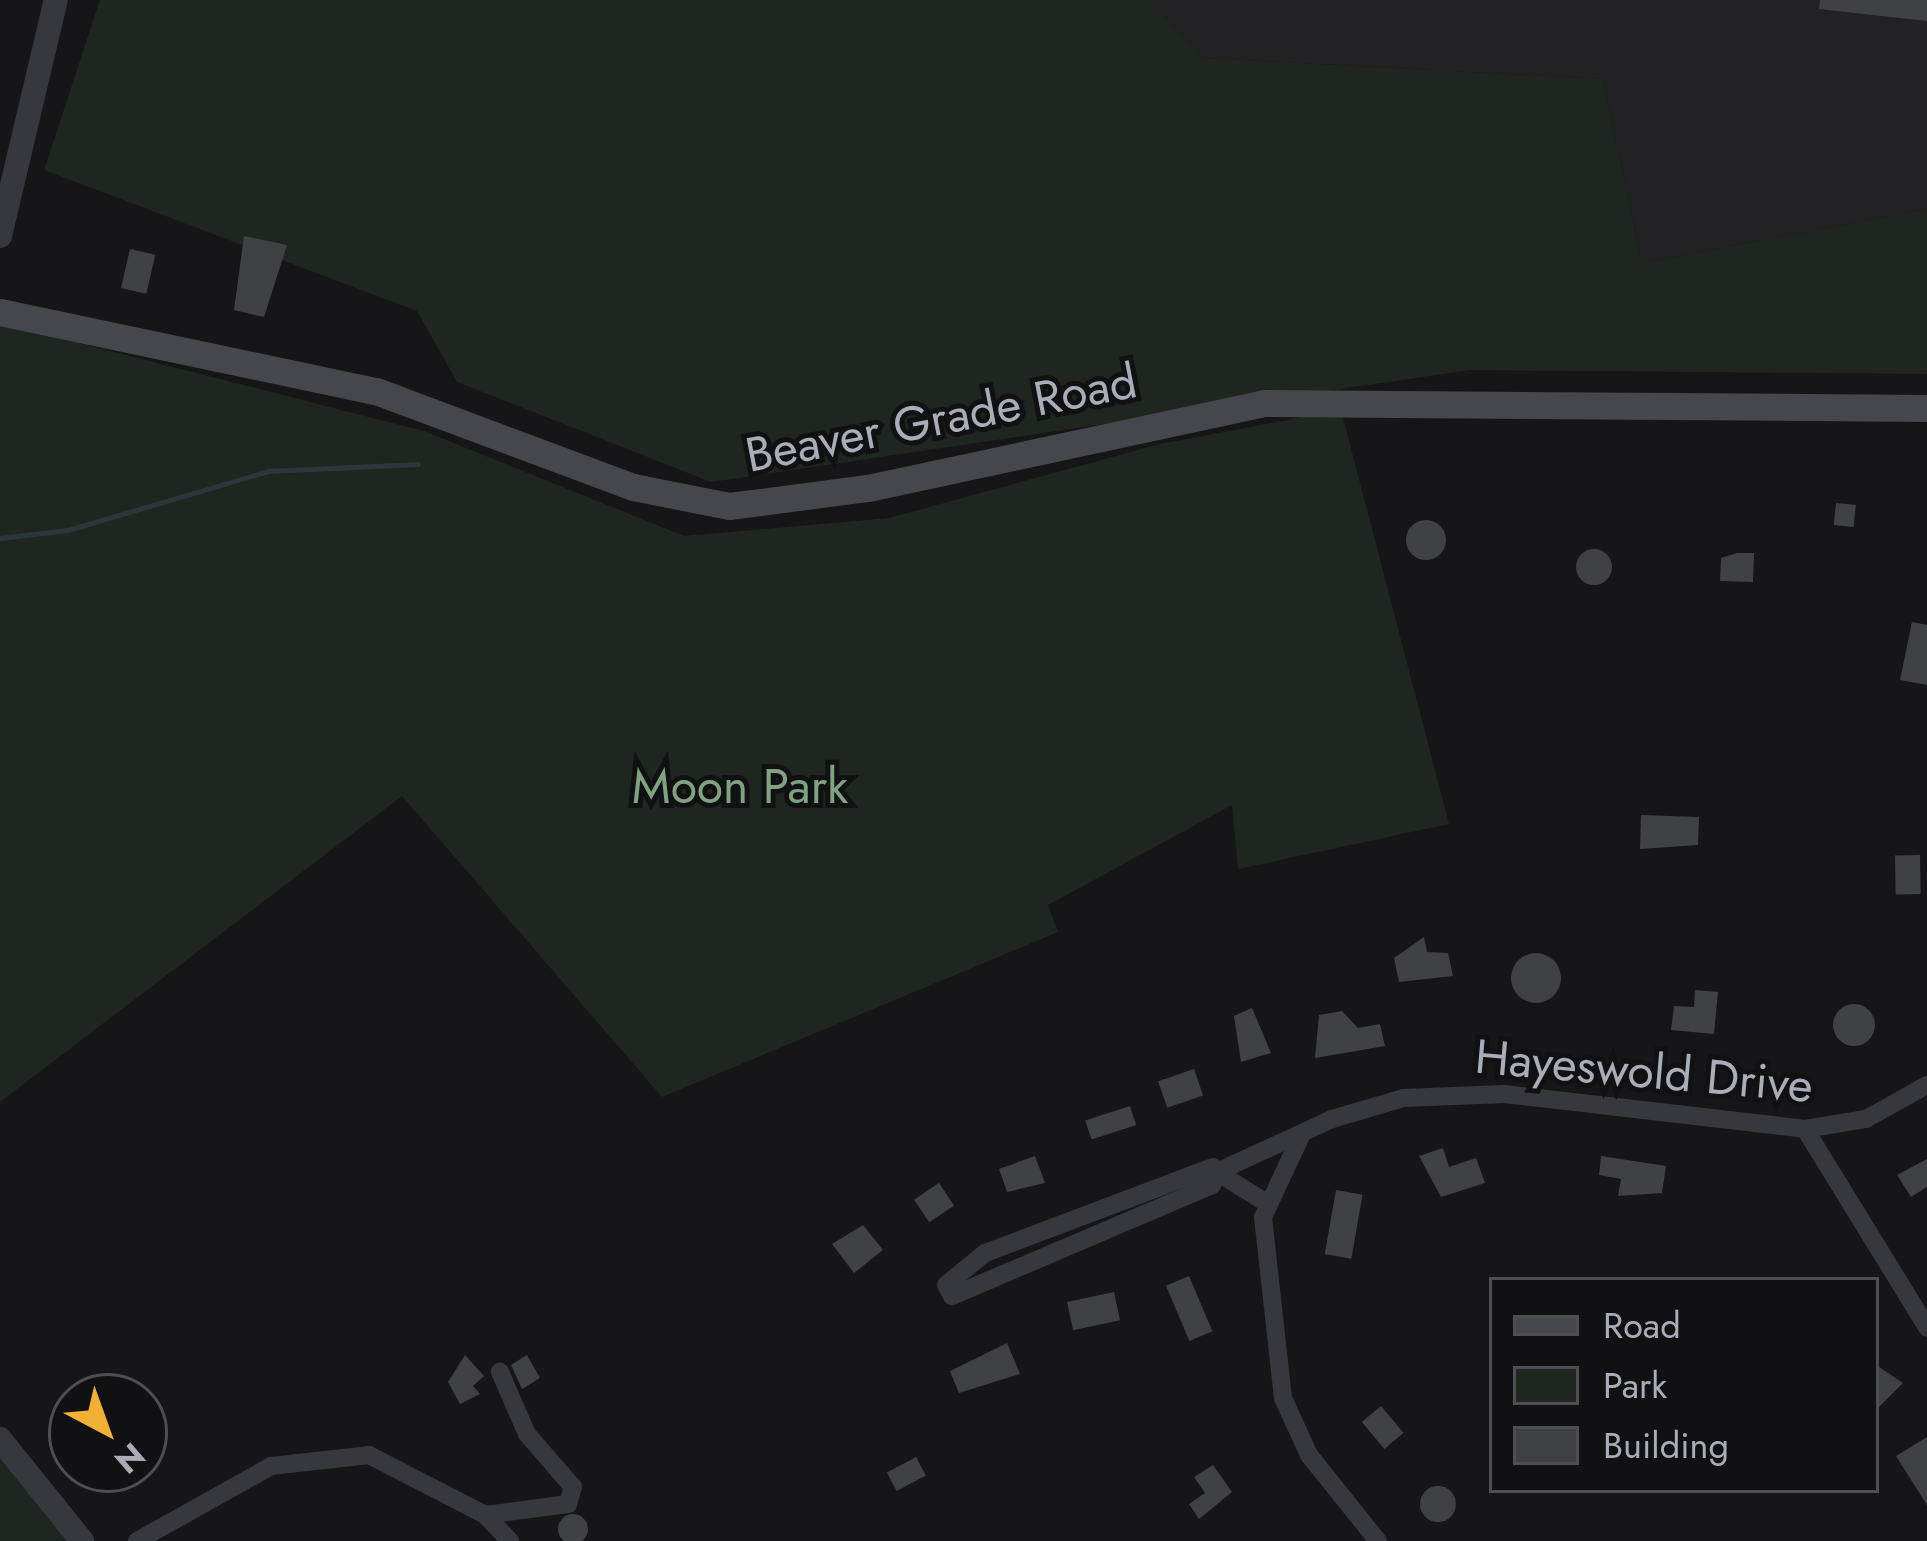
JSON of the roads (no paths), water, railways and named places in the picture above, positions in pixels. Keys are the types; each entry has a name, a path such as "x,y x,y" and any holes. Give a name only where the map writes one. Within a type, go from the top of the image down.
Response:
{"main road":[{"name":"Beaver Grade Road","path":"0,312 376,391 633,488 729,506 868,488 1264,403 1927,407"}],"street":[{"path":"0,236 56,0"},
{"name":"Hayeswold Drive","path":"1216,1172 1212,1184 948,1292 985,1253 1189,1173 1216,1172 1304,1132 1403,1098 1478,1092 1805,1129 1866,1119 1927,1085"},
{"path":"1805,1129 1927,1327"},
{"path":"1304,1132 1265,1202 1288,1415 1378,1541"},
{"path":"1216,1172 1265,1202"},
{"path":"485,1515 568,1504 573,1486 526,1434 500,1372"},
{"path":"0,1439 82,1541"},
{"path":"137,1541 271,1466 369,1455 485,1515 510,1541"}],"waterway":[{"path":"0,538 68,530 268,471 418,464"}],"park label":[{"name":"Moon Park","path":"740,787"}]}
